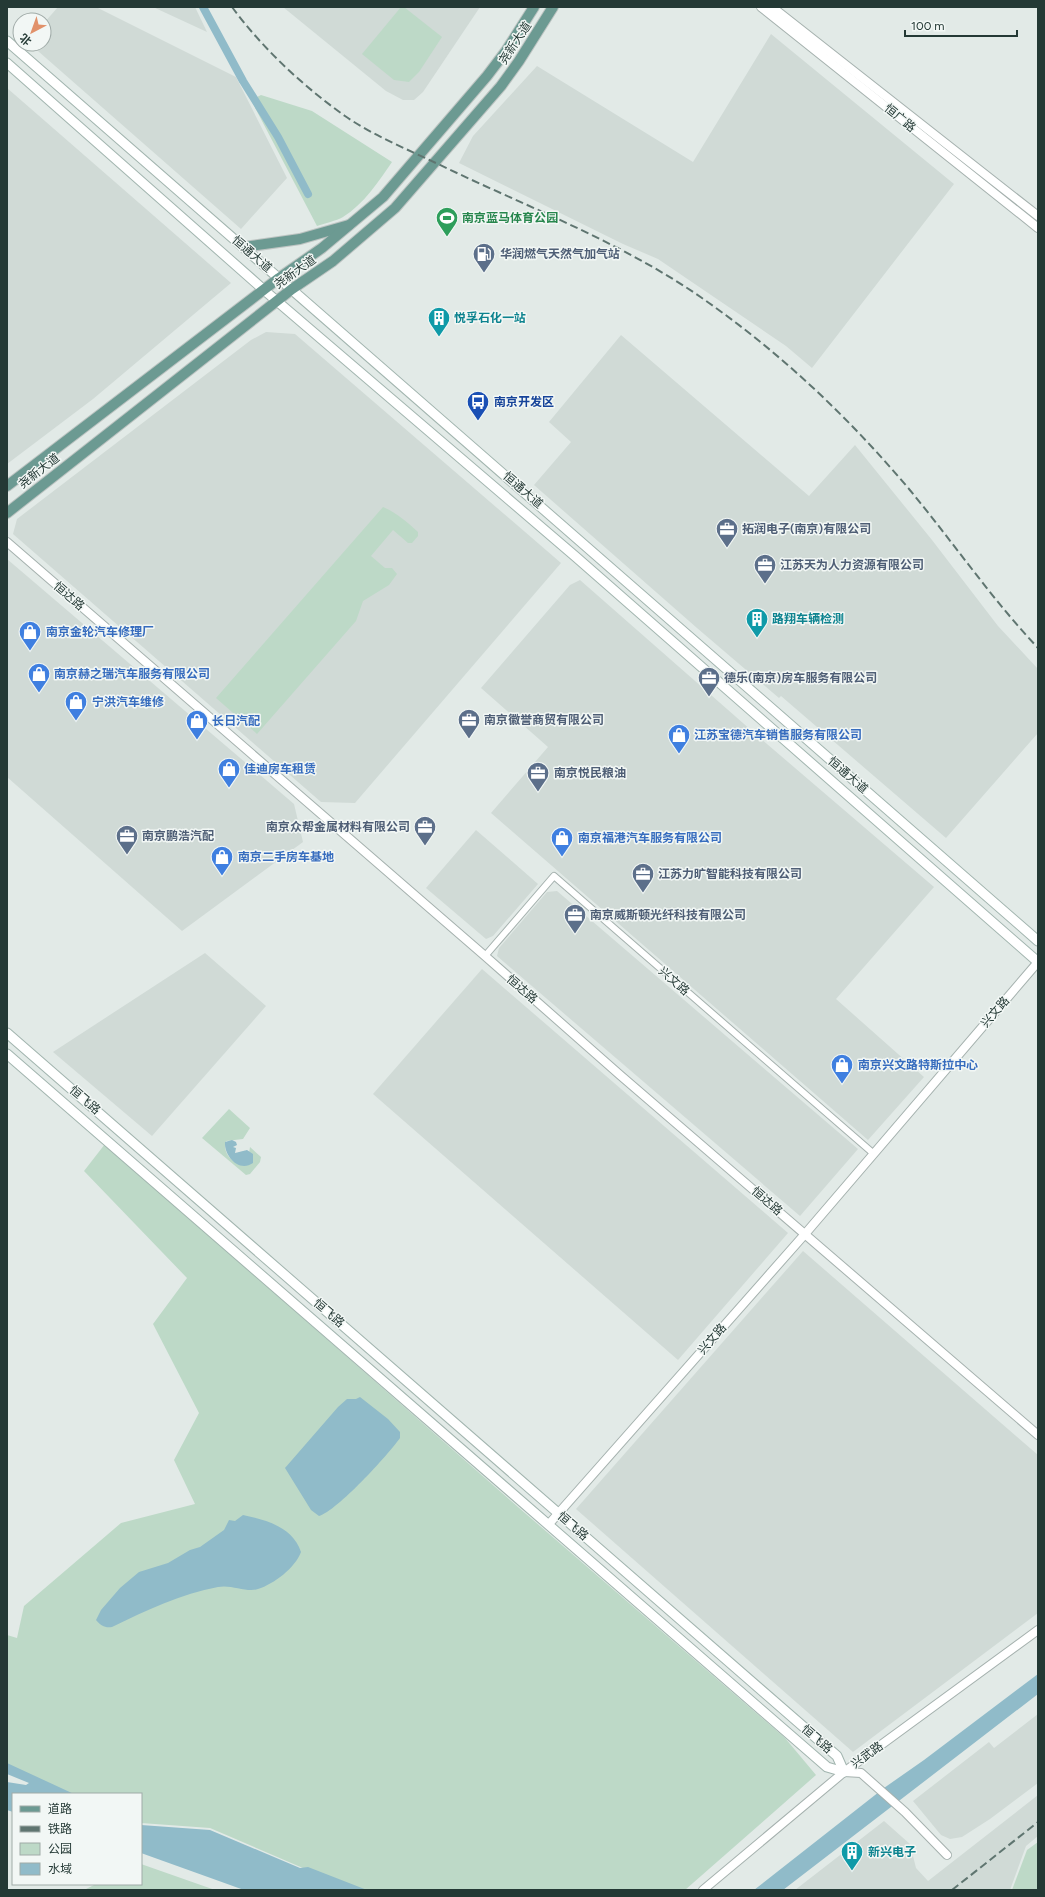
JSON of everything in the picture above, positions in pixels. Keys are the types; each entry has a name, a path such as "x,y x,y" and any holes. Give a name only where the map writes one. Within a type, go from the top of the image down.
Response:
{"main road":[{"name":"尧新大道","path":"7,486 279,278 322,248 383,197 464,104 506,51 534,7"},
{"name":"尧新大道","path":"7,513 292,289 333,261 363,237 395,208 501,86 520,61 554,7"},
{"name":"恒通大道","path":"7,41 244,246 1038,941"},
{"name":"恒通大道","path":"7,62 264,290 582,562 1038,962"},
{"path":"244,246 300,239 352,224"},
{"name":"恒飞路","path":"7,1033 837,1756 844,1772"},
{"name":"恒飞路","path":"7,1054 827,1767 844,1772"}],"street":[{"name":"恒广路","path":"761,7 1038,228"},
{"name":"恒广路","path":"772,7 1038,216"},
{"name":"恒达路","path":"7,542 485,956 620,1075 1038,1435"},
{"name":"兴文路","path":"485,956 554,876 874,1154"},
{"name":"兴文路","path":"549,1524 805,1234 1038,962"},
{"name":"兴武路","path":"703,1890 844,1772 1038,1630"},
{"path":"844,1772 861,1773 905,1812 947,1855"}],"shaded area":[{"path":"58,7 96,7 236,77 287,178 241,229 39,52 52,52 52,14"},
{"path":"153,7 195,7 207,32"},
{"path":"283,7 480,7 423,92 414,100 403,100 386,91"},
{"path":"771,34 954,184 812,368 786,346 658,259 623,244 459,163 473,136 537,66 693,162"},
{"path":"7,88 231,283 93,399 7,464"},
{"path":"266,332 295,334 561,563 355,803 321,802 13,534 17,519 251,340"},
{"path":"621,335 809,496 855,445 932,540 998,626 1038,669 1038,733 946,838 781,696 779,698 697,628 534,485 571,442 549,422"},
{"path":"7,559 294,804 303,842 182,931 7,777"},
{"path":"580,580 760,738 934,887 836,999 924,1077 868,1140 491,813 548,747 481,688 570,585"},
{"path":"476,830 538,884 493,936 486,939 426,888"},
{"path":"557,891 858,1149 800,1216 497,956 499,948 547,892"},
{"path":"205,953 266,1006 152,1136 53,1052"},
{"path":"482,969 788,1233 678,1360 373,1094"},
{"path":"803,1251 1038,1455 1038,1613 853,1752 576,1509"},
{"path":"1038,1714 1038,1783 990,1819 962,1837 950,1839 941,1835 913,1801 989,1742 994,1748"},
{"path":"1038,1795 1038,1836 1026,1846 1010,1890 795,1890 884,1821 910,1844 916,1868 928,1881"}],"green space":[{"path":"401,7 404,7 442,37 419,72 409,82 394,80 362,54"},
{"path":"261,95 312,111 392,162 370,192 351,212 343,217 317,226 251,100"},
{"path":"383,507 406,521 418,532 418,536 412,543 408,543 393,530 371,556 385,568 392,568 397,574 389,585 363,601 356,621 257,734 216,698"},
{"path":"229,1109 250,1128 243,1139 226,1141 225,1146 227,1155 242,1165 247,1165 250,1147 261,1157 260,1162 250,1174 246,1175 202,1138"},
{"path":"105,1144 518,1507 785,1738 816,1775 685,1890 354,1890 210,1828 142,1823 142,1793 60,1793 7,1770 7,1635 17,1638 24,1606 121,1523 195,1504 174,1460 199,1413 153,1324 187,1278 84,1171"},
{"path":"1038,1842 1038,1890 1012,1890 1027,1850"},
{"path":"142,1864 215,1890 84,1890 94,1885 142,1885"}],"water":[{"path":"232,1140 236,1142 237,1145 233,1147 236,1148 235,1153 247,1150 253,1154 253,1163 248,1166 243,1166 233,1162 225,1147 225,1142"},
{"path":"360,1397 388,1419 400,1432 400,1438 385,1457 349,1494 338,1504 319,1516 311,1510 285,1468 338,1407 347,1399 356,1399"},
{"path":"243,1515 261,1519 278,1526 292,1536 297,1543 301,1552 294,1564 283,1575 264,1587 254,1590 223,1586 177,1598 112,1627 103,1626 96,1620 101,1610 120,1588 139,1572 168,1563 190,1550 200,1547 224,1530 229,1520 235,1521"},
{"path":"1038,1674 1038,1694 783,1890 754,1890 884,1788 924,1760"},
{"path":"7,1763 72,1793 12,1793 12,1812 7,1810 7,1782 26,1785 29,1783 7,1774"},
{"path":"142,1825 210,1830 300,1868 308,1867 367,1890 244,1890 142,1853"}],"waterway":[{"path":"203,7 243,81 278,137 308,194"}],"railway":[{"path":"232,7 257,38 284,66 329,104 367,130 611,245 678,282 737,323 790,367 840,413 887,463 1004,610 1038,648"},
{"path":"952,1890 1038,1822"}],"place":[{"name":"南京蓝马体育公园","path":"447,238"},
{"name":"华润燃气天然气加气站","path":"484,274"},
{"name":"悦孚石化一站","path":"439,338"},
{"name":"南京开发区","path":"478,422"},
{"name":"拓润电子(南京)有限公司","path":"727,548"},
{"name":"江苏天为人力资源有限公司","path":"765,584"},
{"name":"路翔车辆检测","path":"757,638"},
{"name":"南京金轮汽车修理厂","path":"30,652"},
{"name":"南京赫之瑞汽车服务有限公司","path":"39,694"},
{"name":"德乐(南京)房车服务有限公司","path":"709,698"},
{"name":"宁洪汽车维修","path":"76,722"},
{"name":"长日汽配","path":"197,740"},
{"name":"南京徽誉商贸有限公司","path":"469,740"},
{"name":"江苏宝德汽车销售服务有限公司","path":"679,754"},
{"name":"佳迪房车租赁","path":"229,788"},
{"name":"南京悦民粮油","path":"538,792"},
{"name":"南京众帮金属材料有限公司","path":"425,846"},
{"name":"南京鹏浩汽配","path":"127,856"},
{"name":"南京福港汽车服务有限公司","path":"562,858"},
{"name":"南京二手房车基地","path":"222,876"},
{"name":"江苏力旷智能科技有限公司","path":"643,894"},
{"name":"南京威斯顿光纤科技有限公司","path":"575,934"},
{"name":"南京兴文路特斯拉中心","path":"842,1084"},
{"name":"新兴电子","path":"852,1872"}]}
